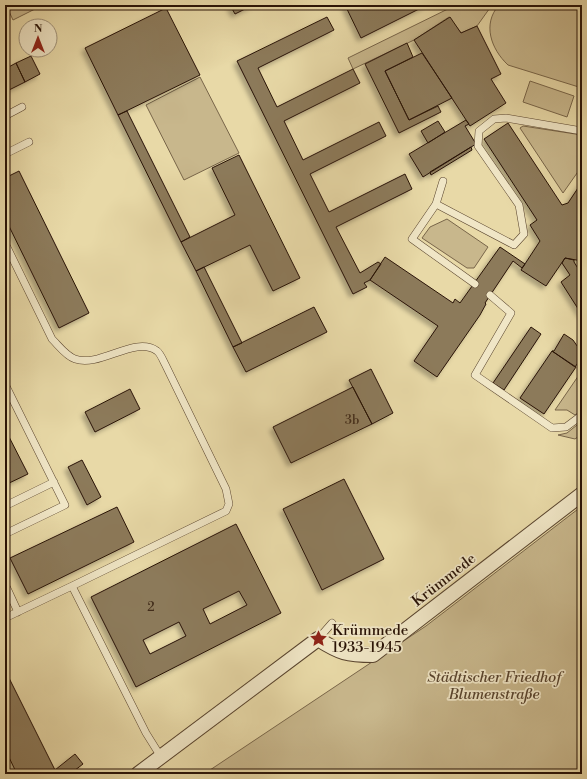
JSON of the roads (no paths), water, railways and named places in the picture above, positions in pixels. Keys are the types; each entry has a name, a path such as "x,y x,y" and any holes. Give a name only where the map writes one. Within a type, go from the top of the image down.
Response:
{"street":[{"name":"Krümmede","path":"318,639 330,647 351,655 373,655 582,494"},
{"path":"138,774 318,639"}],"lane":[{"path":"5,116 22,108"},
{"path":"436,204 514,245 524,234 519,205 478,146 479,131 494,119 506,118 582,131"},
{"path":"5,154 29,142"},
{"path":"443,181 436,204 412,239 475,284"},
{"path":"5,243 52,339 64,352 76,359 92,360 133,348 144,347 156,351 165,364 222,482 229,504 226,511 5,618"},
{"path":"490,295 511,313 475,375 552,428 566,427 582,415"},
{"path":"5,384 65,505 5,534"},
{"path":"5,403 12,399"},
{"path":"5,506 54,482"},
{"path":"5,584 18,612"},
{"path":"72,586 146,733 161,757"},
{"path":"318,639 332,623"}],"place":[{"name":"Krümmede 1933-1945","path":"319,639"}],"park label":[{"name":"Städtischer Friedhof Blumenstraße","path":"494,686"}]}
